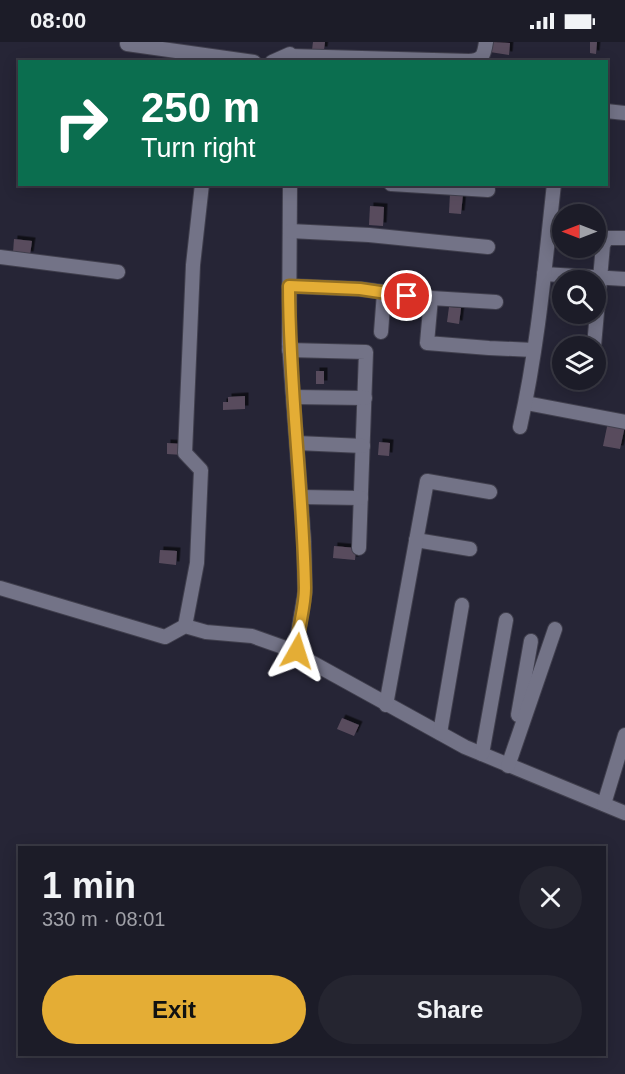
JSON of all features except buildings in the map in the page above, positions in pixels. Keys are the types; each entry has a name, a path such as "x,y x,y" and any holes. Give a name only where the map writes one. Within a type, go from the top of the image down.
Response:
{"street":[{"path":"479,60 484,56 486,42"},
{"path":"127,44 222,60"},
{"path":"276,60 290,53 447,60"},
{"path":"608,111 625,113"},
{"path":"185,626 197,563 201,470 185,453 194,265 202,186"},
{"path":"290,186 289,350 301,497 305,592 297,651"},
{"path":"423,186 488,190"},
{"path":"520,427 526,403 554,186"},
{"path":"290,231 369,235 488,247"},
{"path":"601,270 603,245 607,238 625,238"},
{"path":"0,257 118,272"},
{"path":"544,274 552,275"},
{"path":"606,278 625,279"},
{"path":"289,286 360,289 431,298 496,302"},
{"path":"381,332 384,293"},
{"path":"431,298 427,343 533,350"},
{"path":"289,350 365,351 359,548"},
{"path":"293,397 364,398"},
{"path":"526,403 625,422"},
{"path":"297,443 363,446"},
{"path":"386,705 427,481 490,492"},
{"path":"301,497 361,498"},
{"path":"416,540 470,549"},
{"path":"0,588 165,637 185,626 206,632 252,636 297,651 302,657 386,705 482,754 625,813"},
{"path":"440,733 462,605"},
{"path":"482,754 506,620"},
{"path":"508,766 555,629"},
{"path":"520,729 518,718 531,640"},
{"path":"604,804 625,735"}],"route":[{"path":"297,651 305,592 304,542 289,344 289,286 360,289 407,296"}]}
